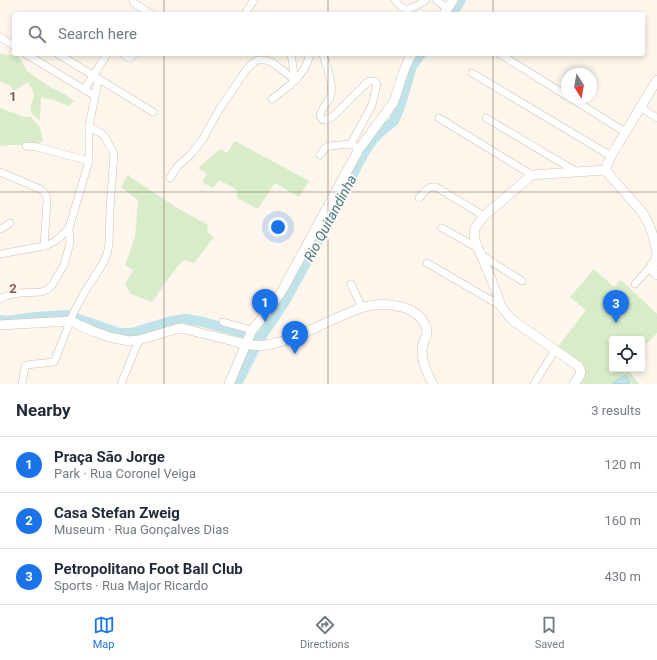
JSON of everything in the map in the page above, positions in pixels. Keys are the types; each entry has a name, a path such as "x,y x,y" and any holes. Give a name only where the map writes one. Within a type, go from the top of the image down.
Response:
{"street":[{"path":"133,0 134,3 148,12"},
{"path":"245,12 254,0"},
{"path":"395,0 402,8 410,9 426,0"},
{"path":"436,0 446,11 453,0"},
{"path":"0,37 12,45"},
{"path":"29,56 95,96"},
{"path":"61,56 153,112"},
{"path":"84,90 96,78 106,56"},
{"path":"291,56 295,80"},
{"path":"272,99 295,80 302,72 309,56"},
{"path":"229,384 252,330 268,311 283,289 355,147 372,105 377,84 374,81 369,81 332,117 323,120 320,113 330,98 332,91 330,77 324,56"},
{"path":"355,147 393,103 406,62 410,56"},
{"path":"503,56 561,92"},
{"path":"170,178 177,167 191,154 203,139 218,110 246,70 253,63 258,60 265,60 272,63 295,80"},
{"path":"472,73 611,156"},
{"path":"0,299 19,293 41,292 47,290 52,285 67,260 70,243 69,228 89,161 89,127 95,96 96,78"},
{"path":"605,170 611,156 657,80"},
{"path":"581,104 625,132"},
{"path":"640,107 657,118"},
{"path":"439,118 532,175 605,170"},
{"path":"486,118 578,172"},
{"path":"22,384 24,367 26,365 54,362 84,293 102,265 107,254 109,245 114,154 105,137 101,133 89,127"},
{"path":"26,146 37,147 89,161"},
{"path":"320,155 325,148 329,146 355,147"},
{"path":"605,170 643,213 653,234 657,254 656,260 635,284"},
{"path":"0,172 40,189 47,195 44,246"},
{"path":"532,175 484,216 477,224 474,231 475,240 501,306 511,319 578,366 581,370 574,384"},
{"path":"419,198 429,188 436,186 484,216"},
{"path":"0,229 10,223"},
{"path":"0,254 44,246 56,242 69,228"},
{"path":"442,228 480,251 522,281"},
{"path":"427,263 501,306"},
{"path":"652,265 653,270 657,275"},
{"path":"351,284 362,308"},
{"path":"0,325 72,318 93,331 109,337 129,340 139,340 182,328 246,344 261,346 293,337 362,308 379,305 393,305 408,309 422,320 426,327 427,334 422,348 422,359 433,384"},
{"path":"224,322 252,330"},
{"path":"121,384 139,340"},
{"path":"534,384 555,350"}],"green space":[{"path":"0,54 18,56 27,71 74,101 69,106 51,99 41,98 40,120 32,113 31,110 33,91 28,82 14,91 10,86 0,81"},
{"path":"0,108 24,117 31,117 40,128 43,142 0,146"},
{"path":"235,141 309,181 299,197 275,183 258,209 237,198 236,189 219,180 213,188 202,182 207,174 198,168 220,149 227,153"},
{"path":"128,174 130,177 179,209 208,225 207,232 214,237 194,263 183,260 152,302 131,294 125,284 133,270 125,265 135,237 138,200 121,187"},
{"path":"594,269 614,287 621,280 657,314 657,333 645,345 645,336 609,336 609,372 630,372 639,384 578,384 583,376 557,348 586,310 570,297"},
{"path":"270,312 274,314 260,336 252,333"}],"water":[{"path":"625,375 630,382 628,384 613,384 613,383"}],"waterway":[{"name":"Rio Quitandinha","path":"453,12 461,0"},
{"name":"Rio Quitandinha","path":"237,384 259,340 284,303 344,194 368,146 379,133 394,121 400,107 412,66 420,56"},
{"path":"0,320 7,321 67,315 119,333 132,333 171,321 186,319 203,322 258,337"}],"place":[{"name":"Praça São Jorge","path":"265,322"},
{"name":"Petropolitano Foot Ball Club","path":"616,323"},
{"name":"Casa Stefan Zweig","path":"295,354"}]}
